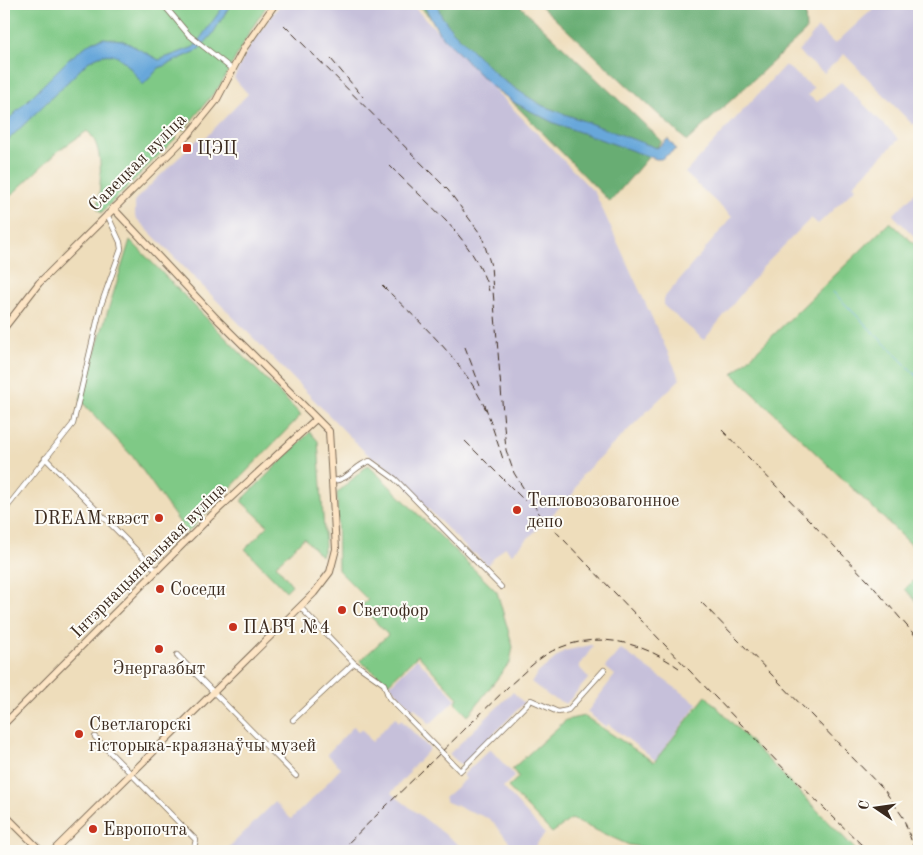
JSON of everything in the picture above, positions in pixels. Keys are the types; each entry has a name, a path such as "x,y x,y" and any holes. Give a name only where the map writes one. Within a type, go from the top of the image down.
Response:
{"street":[{"path":"163,4 197,42 233,70"},
{"name":"Савецкая вуліца","path":"4,328 39,283 106,214 189,134 216,101 244,48 275,4"},
{"path":"53,851 300,607 330,572 336,549 328,431 214,316 113,208"},
{"path":"4,511 73,424 101,305 121,249 120,242 106,214"},
{"name":"Інтэрнацыянальная вуліца","path":"4,724 157,571 316,419"},
{"path":"45,458 157,571"},
{"path":"332,481 341,481 362,463 370,461 395,479 501,587"},
{"path":"300,607 354,663 384,684 389,698 460,772 531,700 558,712 568,710 604,670"},
{"path":"178,655 296,776"},
{"path":"293,720 354,663"},
{"path":"95,737 196,840 193,851"},
{"path":"4,814 41,851"}],"shaded area":[{"path":"286,4 411,4 595,193 680,379 582,475 573,494 512,554 505,547 487,565 474,553 472,554 398,478 376,458 372,458 363,450 135,217 135,200 199,138 202,141 248,94 234,78 249,47 279,6 283,8"},
{"path":"878,4 919,4 919,119 913,125 844,54 824,73 798,52 818,28 835,44"},
{"path":"785,65 814,88 808,95 817,102 841,82 899,139 853,185 856,188 818,224 811,218 763,267 704,340 664,306 664,298 732,217 685,173"},
{"path":"919,189 919,241 893,215"},
{"path":"593,646 579,667 589,678 566,704 549,696 531,682 539,672 564,651"},
{"path":"621,649 698,704 655,760 608,724 606,727 587,712 615,675 605,667"},
{"path":"417,659 456,699 430,724 414,707 412,709 390,685"},
{"path":"513,692 524,703 464,764 460,764 449,754"},
{"path":"395,717 399,722 401,720 430,749 391,793 467,851 225,851 275,802 291,819 317,794 341,768 327,754 354,726 358,732 362,729 372,742"},
{"path":"490,749 515,776 503,787 545,834 531,851 517,851 490,819 447,802 444,798 466,779 463,775"}],"green space":[{"path":"4,4 268,4 252,28 221,84 183,131 178,126 172,131 177,137 101,213 97,208 100,189 99,156 93,137 87,131 58,151 4,202"},
{"path":"417,4 518,4 662,141 610,202"},
{"path":"539,4 807,4 805,7 806,31 687,141"},
{"path":"890,222 919,248 919,552 733,374"},
{"path":"130,240 301,415 187,533 133,457 80,400"},
{"path":"310,432 318,441 325,546 321,556 304,538 276,565 292,585 286,591 245,549 268,526 241,501"},
{"path":"368,465 497,592 513,647 510,662 468,716 455,703 458,698 418,655 388,684 360,661 388,635 361,606 368,600 338,570 337,493"},
{"path":"919,575 919,604 905,589"},
{"path":"706,696 857,851 669,851 629,845 571,819 552,833 508,787 519,777 512,769 566,720 584,716 654,762"}],"water":[{"path":"225,4 231,4 212,35 197,51 159,68 143,85 126,63 120,59 113,55 98,57 88,62 4,144 4,124 69,59 91,42 104,38 122,40 159,60 194,47"},
{"path":"423,4 437,4 441,15 452,30 500,78 543,106 657,148 668,139 676,149 661,159 656,159 554,123 515,103 491,86 439,33"}],"waterway":[{"path":"833,292 919,378"}],"railway":[{"path":"284,25 448,190 482,236 491,266 506,450 514,473 542,518"},
{"path":"331,59 363,97"},
{"path":"390,166 461,238 482,272 489,291"},
{"path":"382,285 454,359 477,393 487,412"},
{"path":"465,347 480,386"},
{"path":"485,405 504,462"},
{"path":"722,430 869,582 919,640"},
{"path":"465,441 525,501"},
{"path":"538,513 789,774 868,851"},
{"path":"701,602 885,791 903,817 915,851"},
{"path":"340,851 510,685 533,664 552,651 590,640 621,642 651,652 679,668"}],"place":[{"name":"ЦЭЦ","path":"187,148"},
{"name":"Тепловозовагонное депо","path":"517,510"},
{"name":"DREAM квэст","path":"159,518"},
{"name":"Соседи","path":"160,589"},
{"name":"Светофор","path":"342,610"},
{"name":"ПАВЧ №4","path":"233,627"},
{"name":"Энергазбыт","path":"159,649"},
{"name":"Светлагорскі гісторыка-краязнаўчы музей","path":"79,734"},
{"name":"Европочта","path":"93,829"}]}
